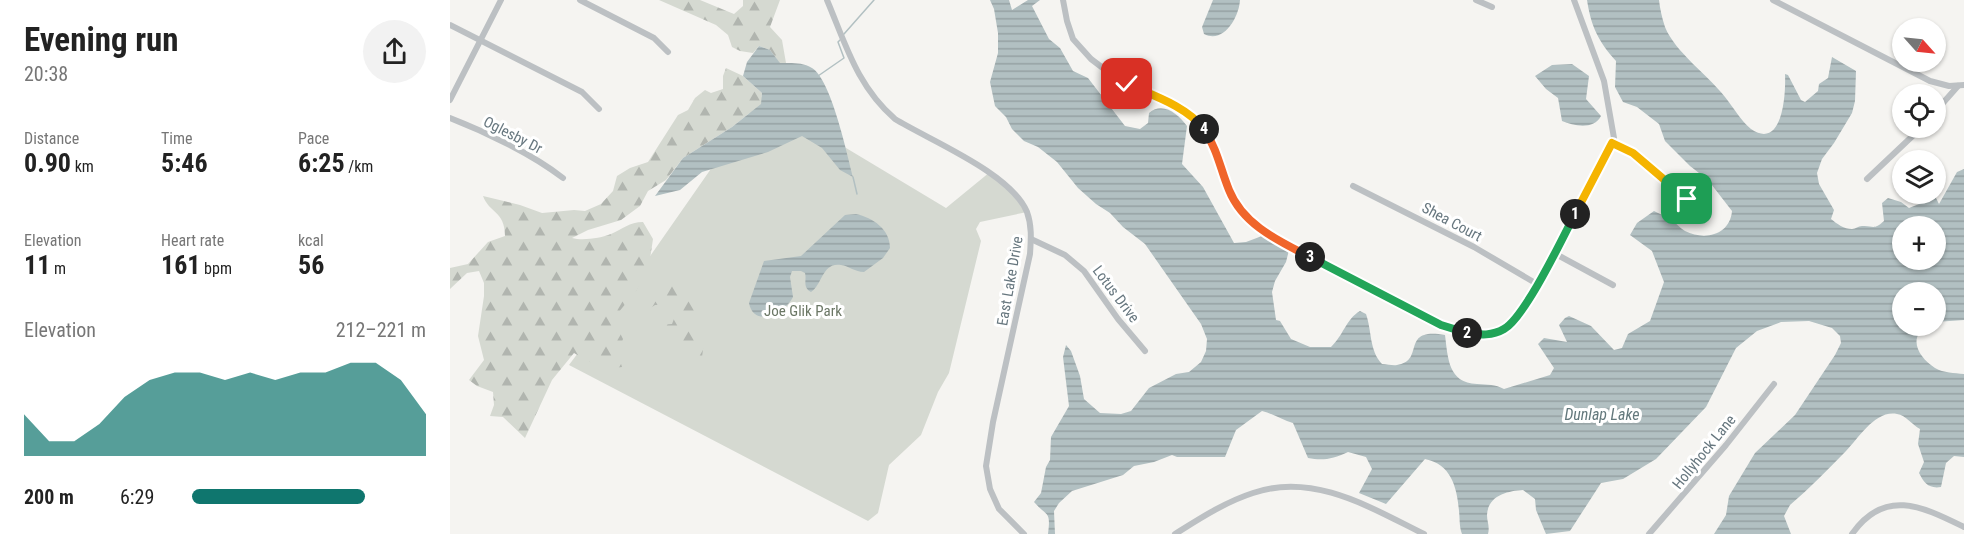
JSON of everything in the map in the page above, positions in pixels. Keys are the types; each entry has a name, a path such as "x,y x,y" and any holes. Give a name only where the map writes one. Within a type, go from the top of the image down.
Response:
{"street":[{"path":"450,100 501,0"},
{"path":"580,0 654,38 668,52"},
{"name":"East Lake Drive","path":"827,0 862,81 878,103 895,119 1005,183 1016,194 1027,212 1032,239 993,422 986,466 990,489 999,509 1024,534"},
{"path":"1063,0 1069,30 1078,46 1116,78 1181,109 1198,121 1216,151 1230,192 1241,212 1250,222 1286,245 1436,322 1454,330 1483,336 1496,333 1510,325 1520,314 1612,143 1612,128 1604,81 1574,0"},
{"path":"1476,0 1492,8"},
{"path":"1773,0 1930,81 1961,86"},
{"path":"450,25 582,92 599,109"},
{"path":"1946,101 1961,86"},
{"name":"Oglesby Dr","path":"450,118 549,167 563,178"},
{"path":"1867,179 1910,138"},
{"path":"1612,143 1633,153 1687,199"},
{"name":"Shea Court","path":"1353,186 1474,247 1537,284"},
{"name":"Lotus Drive","path":"1032,239 1065,255 1084,271 1118,319 1145,351"},
{"path":"1554,253 1613,285"},
{"name":"Hollyhock Lane","path":"1649,534 1719,454 1774,384"},
{"path":"1174,534 1240,498 1266,489 1291,486 1320,489 1349,498 1424,534"},
{"path":"1852,534 1862,521 1879,510 1907,505 1926,509 1964,527"}],"green space":[{"path":"659,0 700,0 734,14 743,6 743,0 780,0 770,27 782,40 786,63 780,64 770,50 759,46 753,53 740,51 732,47 728,35 716,25"},
{"path":"726,68 743,76 762,93 761,104 732,127 683,158 666,180 648,191 640,206 621,220 588,230 572,238 602,237 630,224 643,222 653,239 649,266 636,291 618,313 618,329 623,339 618,354 622,367 597,365 574,353 552,380 525,438 503,417 490,416 494,405 493,392 469,380 484,360 478,336 484,296 484,283 479,271 467,273 450,289 450,268 468,264 488,242 505,236 500,217 483,196 542,213 585,211 601,204 613,191 617,176 630,168 648,162 678,115 688,110 695,98 705,90 711,93 723,89 723,76"},
{"name":"Joe Glik Park","path":"761,97 946,208 990,172 1005,183 1027,212 980,222 976,229 981,241 949,373 938,392 921,435 889,465 878,513 868,521 569,365 646,262"},
{"path":"667,281 704,310 704,316 695,318 695,327 704,342 702,357 695,359 672,341 660,325 672,324 677,311 672,304 655,305 643,313 640,309"}],"water":[{"name":"Dunlap Lake","path":"990,0 1009,0 1012,10 1028,0 1040,0 1032,6 1049,39 1060,48 1073,71 1088,78 1125,126 1140,129 1148,123 1149,113 1160,108 1175,113 1187,126 1182,164 1203,187 1234,243 1246,242 1262,236 1289,250 1272,292 1276,320 1280,321 1291,339 1310,347 1331,347 1351,318 1360,311 1366,314 1373,347 1382,364 1395,365 1406,362 1417,340 1422,336 1445,335 1451,368 1460,379 1467,383 1494,385 1504,389 1550,375 1554,368 1538,344 1544,338 1567,342 1559,325 1569,316 1591,326 1614,350 1622,348 1628,334 1650,321 1664,282 1652,251 1630,235 1637,223 1654,211 1671,219 1685,231 1708,235 1722,231 1727,226 1732,211 1708,180 1665,141 1659,124 1637,107 1623,102 1615,87 1616,61 1596,33 1587,0 1659,0 1665,27 1676,45 1718,89 1740,118 1751,129 1762,134 1770,132 1780,117 1785,94 1785,74 1788,75 1801,100 1805,102 1818,91 1819,84 1828,78 1832,57 1856,71 1855,101 1852,113 1822,159 1817,173 1819,184 1834,210 1831,219 1849,229 1862,226 1875,227 1884,221 1882,203 1888,198 1892,199 1892,204 1904,204 1909,208 1919,204 1946,204 1946,192 1957,172 1964,169 1964,320 1946,321 1946,282 1892,282 1892,336 1918,336 1918,348 1929,364 1938,370 1964,374 1964,457 1954,456 1946,463 1941,487 1930,486 1919,473 1924,462 1918,444 1920,429 1903,416 1889,414 1882,416 1868,426 1846,451 1790,505 1784,516 1791,534 1714,534 1726,515 1729,496 1755,453 1795,415 1841,343 1840,336 1832,328 1809,321 1781,322 1757,331 1736,348 1706,407 1656,459 1623,479 1601,483 1570,531 1546,534 1536,510 1535,499 1523,490 1500,495 1491,503 1487,515 1488,534 1462,534 1454,485 1447,471 1441,466 1425,459 1386,504 1359,493 1372,469 1366,457 1348,452 1328,459 1308,458 1293,423 1262,411 1236,430 1225,457 1177,457 1172,455 1134,466 1123,475 1072,491 1054,511 1055,534 1048,534 1048,517 1034,502 1041,493 1046,467 1050,460 1051,437 1069,406 1063,357 1066,345 1071,351 1080,376 1084,399 1100,413 1121,414 1131,411 1149,388 1176,374 1189,372 1201,362 1206,351 1207,339 1201,324 1145,244 1078,188 1057,162 1038,147 1024,141 995,106 990,82 998,53 998,33"},
{"path":"1213,0 1240,0 1237,14 1229,27 1218,35 1211,36 1204,34 1202,27"},
{"path":"759,46 770,50 780,63 804,65 812,68 819,75 832,101 853,177 840,170 822,148 802,136 768,152 702,172 680,190 655,196 683,158 732,127 761,104 762,93 743,76 747,62"},
{"path":"1572,64 1589,76 1586,99 1601,116 1589,125 1562,121 1558,98 1535,76 1552,65"},
{"path":"856,214 868,218 884,230 890,248 883,258 864,272 841,265 830,267 811,292 806,286 805,273 792,271 790,277 793,297 789,303 770,316 763,317 752,311 749,303 764,261 801,256 845,215"}],"waterway":[{"path":"844,34 874,0"},
{"path":"818,76 844,58 838,42 840,40"},
{"path":"853,177 857,194"}],"route":[{"path":"1127,84 1181,109 1198,121 1222,164 1234,201 1250,222 1286,245 1430,320 1468,333 1483,336 1496,333 1510,325 1520,314 1605,160 1612,143 1633,153 1687,199"}]}
